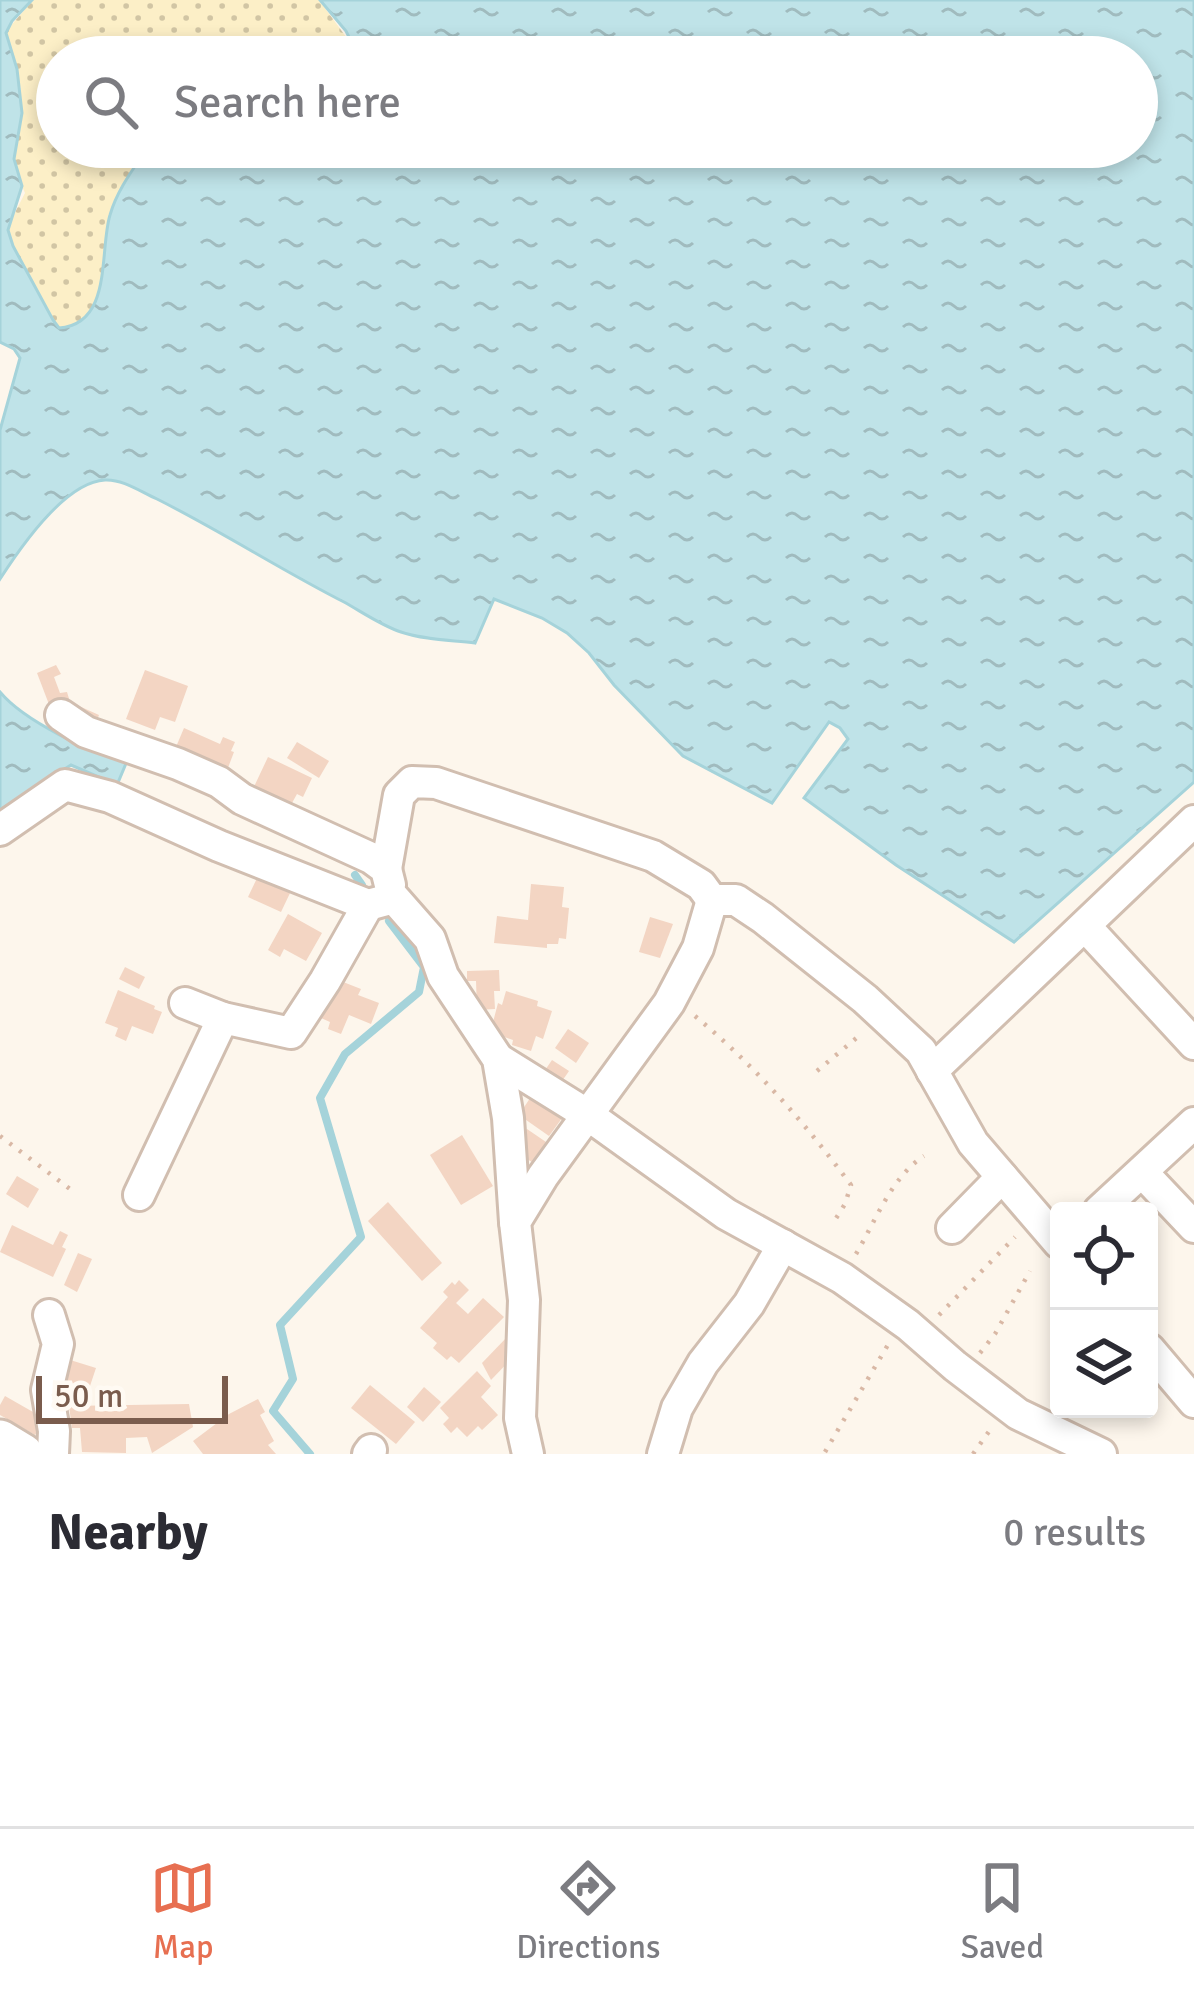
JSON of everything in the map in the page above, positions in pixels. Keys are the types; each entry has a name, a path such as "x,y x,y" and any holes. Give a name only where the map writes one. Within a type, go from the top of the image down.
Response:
{"street":[{"path":"61,715 86,732 219,782 242,799 351,849 430,939 443,976 498,1059 510,1135 524,1300 520,1418 529,1454"},
{"path":"184,1003 223,1018 291,1033 383,890 399,795 412,782 436,783 653,856 701,885 712,900"},
{"path":"0,830 64,785 110,797 219,846 383,890"},
{"path":"932,1071 1194,821"},
{"path":"515,1222 672,998 698,948 712,900"},
{"path":"712,900 736,901 763,918 921,1051 973,1143 1050,1232"},
{"path":"1085,926 1194,1044"},
{"path":"139,1196 223,1018"},
{"path":"498,1059 588,1115 725,1214 918,1321 964,1373 1018,1414 1101,1454"},
{"path":"1109,1202 1194,1124"},
{"path":"1142,1172 1194,1227"},
{"path":"952,1228 1001,1177"},
{"path":"664,1454 677,1408 783,1245"},
{"path":"49,1315 58,1344 47,1390 53,1454"},
{"path":"1158,1360 1194,1402"},
{"path":"0,1440 23,1454"}],"path":[{"path":"672,998 782,1098 851,1185 835,1220"},
{"path":"817,1071 882,1016"},
{"path":"0,1136 74,1192"},
{"path":"842,1278 894,1189 924,1156"},
{"path":"825,1452 918,1321 1036,1216"},
{"path":"964,1373 995,1334 1030,1271"}],"sand":[{"path":"33,0 319,0 345,36 36,36 36,168 133,168 120,200 105,284 84,318 66,331 58,326 12,249 6,230 25,193 11,161 21,116 21,89 2,36"}],"water":[{"path":"0,0 32,0 6,33 17,69 22,113 14,159 22,186 8,230 59,328 88,314 96,300 113,206 134,168 1158,168 1158,36 348,36 320,0 1194,0 1194,782 1014,942 804,798 848,739 840,728 829,722 772,803 683,756 567,633 494,599 475,643 401,632 181,511 112,480 90,484 59,504 0,579 0,430 20,358 0,342"},
{"path":"0,692 24,714 59,734 127,761 117,785 71,765 0,810"}],"building":[{"path":"56,665 61,674 54,677 60,693 67,692 70,702 99,715 96,723 50,707 37,673"},
{"path":"145,670 188,686 175,722 160,717 155,730 126,719"},
{"path":"184,728 220,744 223,737 235,742 226,773 173,754"},
{"path":"297,742 329,761 319,778 287,758"},
{"path":"268,757 312,778 303,797 297,794 284,806 252,791"},
{"path":"258,876 291,891 281,912 248,897"},
{"path":"531,884 564,887 562,907 569,908 566,939 559,938 558,944 547,944 547,948 494,943 497,916 528,920"},
{"path":"288,914 322,933 306,961 284,949 280,957 268,950"},
{"path":"650,917 673,924 660,958 639,952"},
{"path":"125,967 145,977 139,989 119,979"},
{"path":"499,970 495,1009 477,1010 476,981 467,981 467,971"},
{"path":"333,978 361,989 358,995 379,1003 371,1024 349,1015 341,1034 328,1029 330,1022 321,1018"},
{"path":"118,990 162,1012 153,1034 132,1026 126,1041 115,1036 118,1028 105,1023"},
{"path":"506,991 552,1011 543,1039 536,1036 531,1051 512,1045 513,1040 496,1034 498,1028 492,1026"},
{"path":"568,1029 589,1043 576,1063 555,1048"},
{"path":"552,1060 569,1071 560,1084 543,1073"},
{"path":"534,1092 565,1114 549,1136 519,1115"},
{"path":"527,1129 546,1142 532,1162 525,1158 521,1137"},
{"path":"462,1135 493,1186 461,1205 430,1155"},
{"path":"17,1176 39,1189 28,1208 6,1194"},
{"path":"388,1202 442,1263 422,1281 368,1221"},
{"path":"12,1225 53,1245 60,1231 68,1235 53,1277 0,1252"},
{"path":"78,1253 92,1259 77,1292 64,1285"},
{"path":"459,1280 469,1290 456,1303 468,1314 483,1298 504,1317 459,1363 433,1348 437,1343 420,1328 448,1297 443,1292"},
{"path":"509,1335 514,1356 491,1380 482,1363"},
{"path":"67,1359 96,1368 89,1389 60,1380"},
{"path":"477,1371 491,1386 481,1397 498,1415 467,1437 457,1427 451,1433 443,1424 449,1418 440,1408"},
{"path":"370,1385 415,1422 396,1444 351,1408"},
{"path":"424,1387 441,1402 423,1422 407,1407"},
{"path":"5,1396 40,1416 35,1435 0,1415"},
{"path":"258,1399 265,1412 260,1415 274,1441 268,1445 276,1454 203,1454 193,1441"},
{"path":"189,1404 193,1427 152,1453 147,1437 126,1438 126,1453 82,1452 80,1428 72,1428 69,1406"}],"waterway":[{"path":"355,875 362,885"},
{"path":"310,1454 273,1411 293,1379 280,1325 361,1237 320,1098 345,1054 419,992 424,967 389,921"}]}
